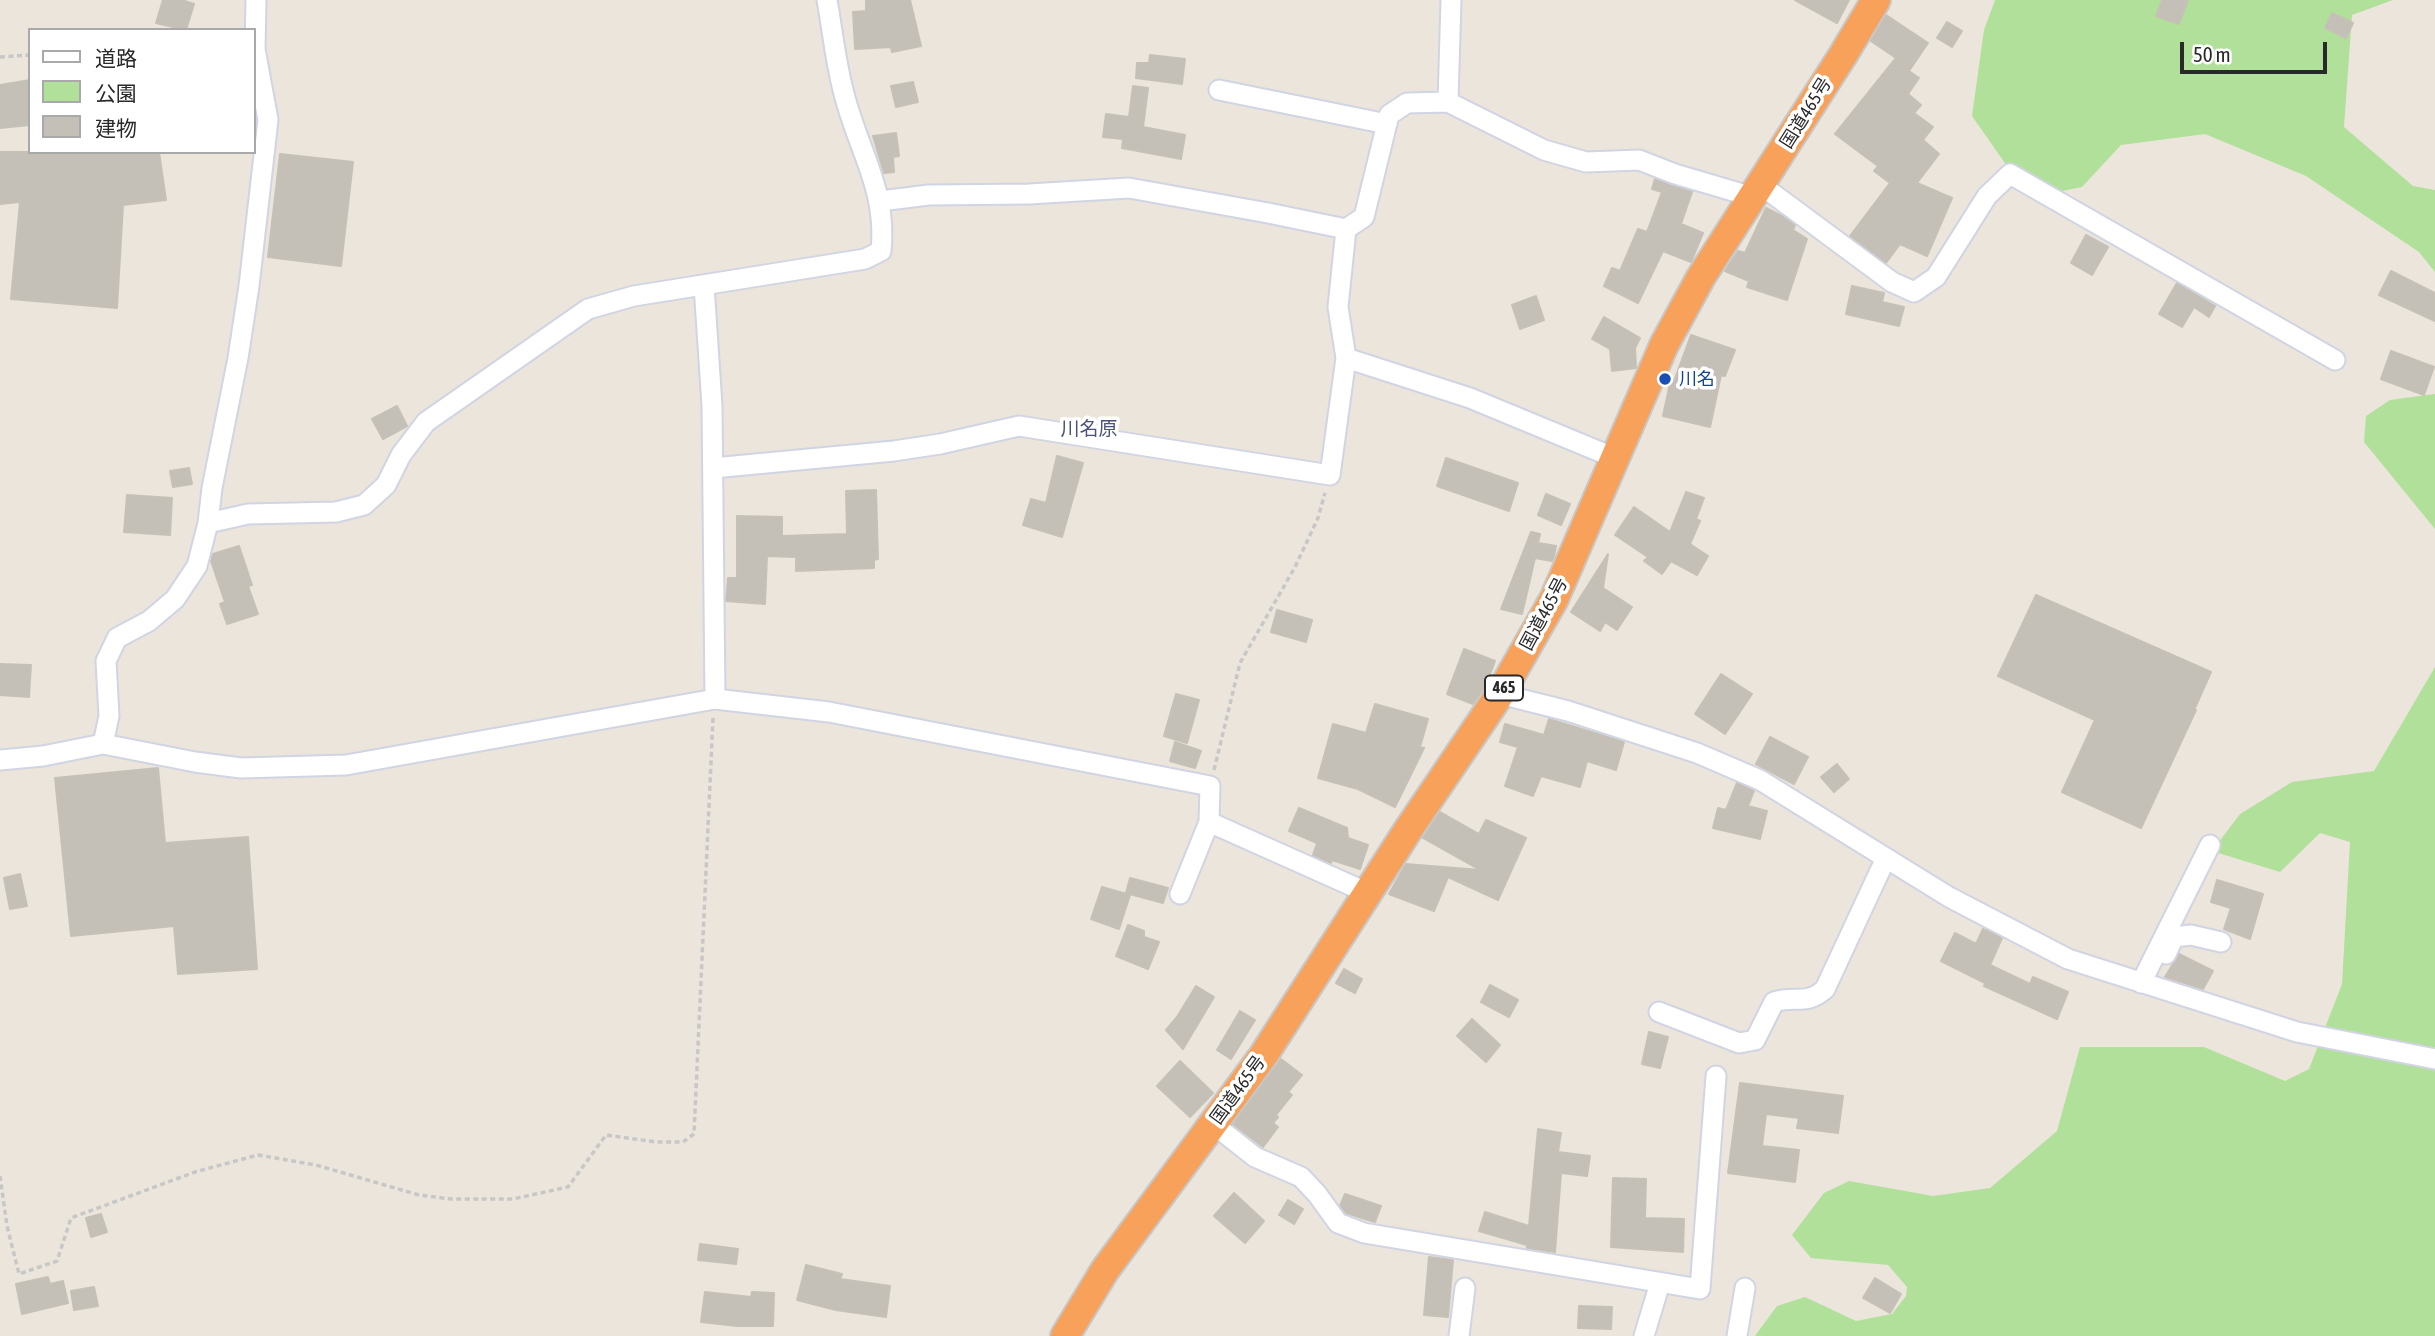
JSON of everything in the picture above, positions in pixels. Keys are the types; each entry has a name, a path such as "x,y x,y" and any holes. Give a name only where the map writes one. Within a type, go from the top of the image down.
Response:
{"highway":[{"name":"国道465号","path":"1065,1336 1105,1270 1263,1056 1500,694 1554,599 1664,345 1701,277 1875,0"}],"street":[{"path":"255,28 256,0"},
{"path":"208,523 248,514 335,512 364,505 386,485 401,455 426,422 588,309 634,296 865,259 881,251 883,229 880,201 845,99 827,0"},
{"path":"1448,102 1451,0"},
{"path":"103,744 109,716 106,661 117,638 149,621 174,599 198,566 208,523 212,488 243,325 268,120 256,54"},
{"path":"1219,90 1387,124"},
{"path":"880,201 929,195 1029,194 1129,188 1268,212 1346,229 1364,217 1389,115 1407,103 1448,102 1544,150 1586,162 1639,160 1675,174 1757,191 1892,282 1914,292 1936,276 1987,196 2010,174 2335,360"},
{"path":"713,468 894,451 940,444 1019,426 1330,475 1346,358 1338,307 1346,229"},
{"path":"704,285 712,406 715,699"},
{"path":"1346,358 1470,398 1615,458"},
{"path":"1500,694 1568,711 1697,753 1722,764 1771,787 1827,820 1885,860 1949,897 2068,959 2297,1032 2435,1059"},
{"path":"0,760 43,756 103,744 241,768 346,765 715,699 829,712 1210,786 1209,822 1180,894"},
{"path":"1209,822 1368,893"},
{"path":"2147,985 2210,845"},
{"path":"1659,1012 1739,1043 1755,1040 1774,1002 1786,998 1811,999 1825,989 1885,860"},
{"path":"2147,985 2174,937 2191,935 2221,942"},
{"path":"1213,1124 1255,1157 1301,1177 1338,1223 1364,1233 1700,1289 1716,1076"},
{"path":"1644,1336 1660,1283"},
{"path":"1459,1336 1465,1288"},
{"path":"1737,1336 1745,1289"}],"path":[{"path":"0,57 28,55"},
{"path":"1210,786 1240,663 1295,567 1318,518 1330,475"},
{"path":"0,1176 4,1189 7,1226 19,1274 57,1261 71,1218 195,1172 258,1156 316,1166 419,1195 487,1200 523,1197 568,1187 606,1135 656,1142 683,1142 694,1134 715,699"}],"green space":[{"path":"1995,0 2393,0 2352,15 2344,127 2413,186 2435,190 2435,272 2419,252 2306,176 2205,134 2121,145 2082,187 2052,193 2007,166 1972,116 1984,30"},
{"path":"2435,394 2435,529 2364,442 2366,416 2390,400"},
{"path":"2435,667 2435,1336 1755,1336 1777,1306 1805,1297 1856,1321 1892,1314 1906,1296 1907,1287 1888,1265 1811,1258 1792,1235 1824,1193 1849,1181 1933,1196 1990,1188 2057,1131 2080,1047 2204,1047 2285,1081 2309,1069 2342,984 2350,842 2320,833 2280,872 2212,851 2240,814 2292,782 2374,771"}],"building":[{"path":"163,0 182,0 194,4 187,28 156,23"},
{"path":"866,0 910,0 921,46 892,52 891,47 855,49 853,12 866,11"},
{"path":"1795,0 1849,0 1837,23"},
{"path":"2162,0 2188,0 2179,24 2156,16"},
{"path":"2332,13 2353,23 2346,38 2325,28"},
{"path":"1886,15 1928,43 1909,71 1919,78 1908,94 1921,105 1914,113 1933,127 1923,140 1939,154 1917,183 1952,198 1927,256 1900,244 1886,263 1850,236 1890,183 1874,171 1878,166 1835,134 1896,58 1871,41"},
{"path":"1947,22 1962,31 1952,47 1937,38"},
{"path":"1150,55 1185,59 1182,84 1136,78 1137,63 1149,63"},
{"path":"28,80 28,125 0,128 0,85"},
{"path":"913,82 918,102 896,107 891,86"},
{"path":"1133,86 1148,88 1143,127 1185,135 1181,159 1122,148 1123,139 1103,137 1106,114 1129,117"},
{"path":"896,133 899,156 893,157 894,172 884,173 873,136"},
{"path":"0,152 159,154 166,200 123,205 117,308 11,299 20,202 0,204"},
{"path":"280,154 353,162 341,266 268,257"},
{"path":"1655,179 1692,192 1681,224 1703,233 1691,262 1663,251 1638,303 1604,286 1612,268 1620,271 1638,229 1647,232 1662,192 1652,189"},
{"path":"1766,208 1795,225 1793,230 1807,239 1787,300 1747,287 1749,281 1725,271 1738,251 1745,253"},
{"path":"2086,235 2108,247 2092,275 2071,263"},
{"path":"2391,271 2435,293 2435,321 2379,295"},
{"path":"2177,283 2215,306 2209,317 2194,307 2182,327 2159,314"},
{"path":"1852,286 1884,293 1882,302 1904,307 1899,326 1846,314"},
{"path":"1536,296 1544,320 1520,329 1512,305"},
{"path":"1604,317 1640,338 1635,348 1636,368 1612,371 1610,349 1592,339"},
{"path":"1691,335 1735,350 1725,376 1721,375 1710,427 1663,416 1670,383 1673,384"},
{"path":"2391,351 2434,367 2424,395 2381,379"},
{"path":"397,406 407,426 383,439 372,419"},
{"path":"1057,456 1083,463 1062,537 1023,525 1031,499 1046,503"},
{"path":"1446,458 1518,483 1509,511 1437,486"},
{"path":"189,468 192,484 173,487 170,471"},
{"path":"876,490 878,559 874,560 874,568 796,571 796,557 767,556 765,604 726,601 728,578 737,578 737,516 782,517 782,536 847,534 846,491"},
{"path":"1686,492 1704,498 1696,519 1700,521 1690,544 1708,556 1697,575 1671,561 1662,574 1644,561 1648,557 1615,535 1634,507 1670,532"},
{"path":"1546,494 1570,504 1561,525 1538,515"},
{"path":"127,495 172,498 170,535 124,532"},
{"path":"1531,532 1540,534 1538,543 1556,546 1554,556 1552,561 1535,558 1522,614 1501,609"},
{"path":"239,546 258,614 227,624 220,604 225,602 211,561 213,554"},
{"path":"1608,554 1603,588 1632,607 1617,630 1605,622 1600,631 1571,612"},
{"path":"2036,595 2211,672 2141,828 2062,792 2095,720 1998,676"},
{"path":"1277,610 1312,620 1306,642 1271,632"},
{"path":"1464,649 1495,661 1486,685 1473,704 1447,694"},
{"path":"0,664 31,665 29,697 0,695"},
{"path":"1721,674 1752,694 1725,734 1695,714"},
{"path":"1176,694 1199,700 1187,743 1164,736"},
{"path":"1375,704 1428,719 1420,747 1424,748 1395,807 1358,789 1318,778 1333,724 1366,733"},
{"path":"1549,719 1624,742 1616,770 1587,761 1580,787 1541,776 1533,796 1505,786 1518,747 1500,742 1505,724 1544,735"},
{"path":"1770,737 1808,757 1794,784 1756,764"},
{"path":"1175,742 1201,751 1195,768 1170,761"},
{"path":"1837,764 1849,779 1834,792 1821,777"},
{"path":"158,768 165,843 248,837 257,969 178,974 174,926 71,936 55,778"},
{"path":"1737,783 1754,791 1748,806 1767,811 1760,839 1713,828 1718,808 1726,810"},
{"path":"1299,808 1347,828 1348,838 1368,845 1360,869 1332,860 1331,863 1313,855 1317,843 1289,831"},
{"path":"1440,812 1479,834 1486,820 1526,838 1498,900 1448,877 1434,911 1389,894 1406,864 1480,870 1423,838"},
{"path":"20,874 27,906 10,909 4,878"},
{"path":"1130,878 1168,888 1163,903 1126,893"},
{"path":"2217,880 2263,894 2250,939 2224,929 2231,908 2211,902"},
{"path":"1102,887 1130,895 1119,929 1091,919"},
{"path":"1128,925 1144,931 1144,937 1159,942 1148,969 1116,956"},
{"path":"1983,929 2002,938 1990,965 2030,984 2033,977 2068,992 2057,1019 1984,986 1985,983 1941,961 1955,933 1976,944"},
{"path":"2179,954 2213,971 2203,989 2165,977"},
{"path":"1344,969 1362,979 1355,993 1336,983"},
{"path":"1490,985 1518,1000 1509,1017 1481,1002"},
{"path":"1196,986 1214,997 1183,1049 1166,1030"},
{"path":"1240,1011 1255,1020 1231,1059 1217,1050"},
{"path":"1472,1019 1500,1045 1486,1062 1457,1036"},
{"path":"1649,1032 1668,1037 1660,1068 1642,1064"},
{"path":"1281,1059 1302,1075 1288,1092 1292,1095 1273,1123 1278,1127 1263,1147 1233,1124"},
{"path":"1180,1061 1213,1093 1190,1117 1157,1086"},
{"path":"1740,1083 1843,1096 1838,1133 1797,1128 1799,1118 1766,1114 1762,1146 1799,1150 1795,1182 1728,1173"},
{"path":"1538,1129 1561,1133 1558,1152 1590,1156 1587,1176 1561,1173 1555,1252 1527,1248 1527,1245 1479,1231 1485,1212 1529,1226"},
{"path":"1613,1178 1646,1179 1645,1218 1684,1219 1683,1252 1611,1247"},
{"path":"1234,1193 1264,1221 1245,1243 1214,1216"},
{"path":"1345,1194 1381,1206 1375,1222 1346,1213 1340,1206"},
{"path":"1288,1200 1303,1209 1294,1224 1279,1215"},
{"path":"101,1214 107,1232 91,1237 86,1218"},
{"path":"700,1244 738,1249 736,1264 698,1260"},
{"path":"1429,1257 1453,1260 1448,1317 1424,1315"},
{"path":"806,1265 842,1274 840,1279 890,1286 886,1317 836,1310 797,1300"},
{"path":"48,1277 50,1284 63,1281 68,1303 22,1314 16,1284"},
{"path":"1875,1278 1901,1294 1890,1313 1863,1298"},
{"path":"94,1287 98,1306 74,1310 71,1291"},
{"path":"705,1292 751,1297 752,1292 774,1293 773,1326 701,1322"},
{"path":"1579,1306 1612,1307 1611,1329 1578,1328"}],"place":[{"name":"川名","path":"1665,379"}],"district":[{"name":"川名原","path":"1089,429"}]}
